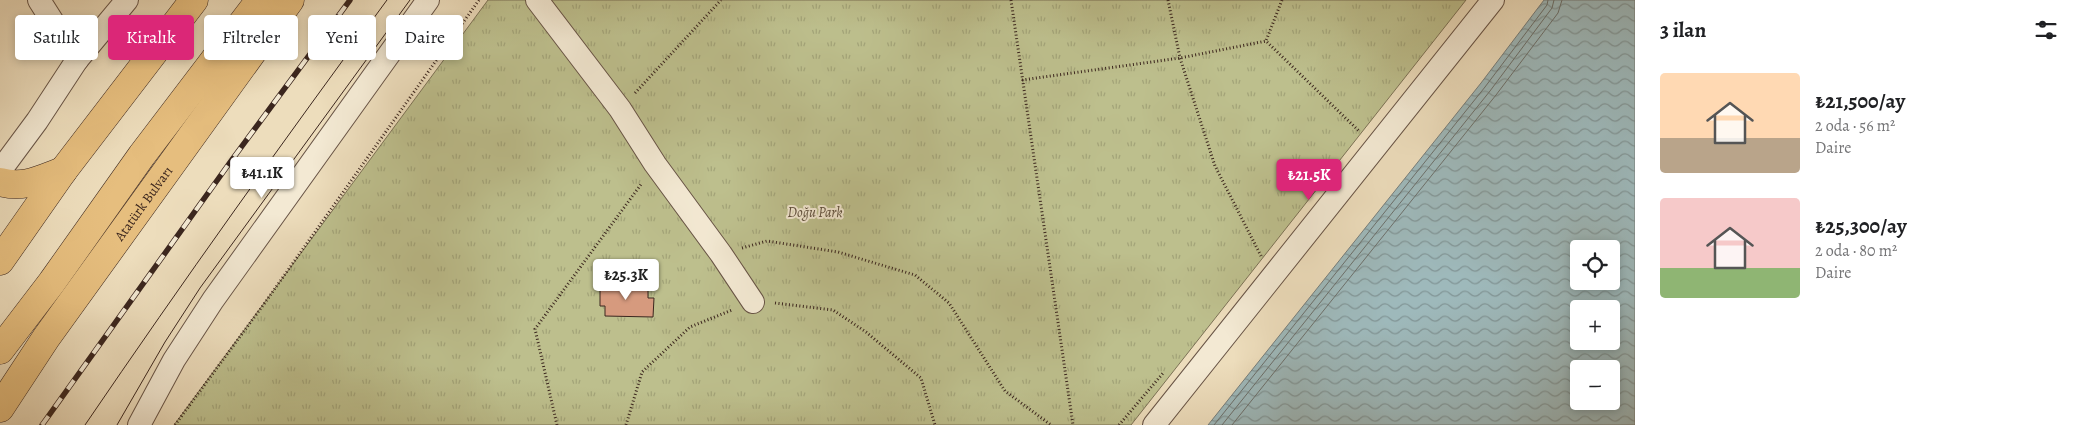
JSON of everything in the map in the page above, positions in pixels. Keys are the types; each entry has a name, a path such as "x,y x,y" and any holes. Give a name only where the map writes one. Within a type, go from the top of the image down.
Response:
{"main road":[{"path":"0,261 63,171 194,0"},
{"path":"0,350 52,282 142,155 260,0"},
{"name":"Atatürk Bulvarı","path":"0,408 46,338 290,0"},
{"path":"0,182 14,186 36,182 63,171"}],"street":[{"path":"39,0 48,15"},
{"path":"98,35 127,0"},
{"path":"139,425 174,360 213,300 428,0"},
{"path":"537,0 620,109 656,164 753,302"},
{"path":"1154,425 1493,0"},
{"path":"0,171 38,121 77,60"}],"path":[{"path":"175,425 264,304 479,0"},
{"path":"620,109 721,0"},
{"path":"1010,0 1073,425"},
{"path":"1168,0 1180,58 1214,166 1262,258"},
{"path":"1266,41 1282,0"},
{"path":"1022,80 1180,58 1266,41"},
{"path":"1266,41 1361,133"},
{"path":"557,425 535,329 656,164"},
{"path":"721,254 767,241 838,252 915,274 949,303 1005,391 1052,425"},
{"path":"626,425 642,372 690,327 753,302 833,310 866,332 921,378 935,425"}],"green space":[{"name":"Doğu Park","path":"488,0 1466,0 1131,425 174,425 444,60 463,60 463,34"}],"water":[{"path":"1544,0 1635,0 1635,425 1208,425 1481,83"}],"building":[{"path":"600,284 648,285 648,298 654,298 653,317 605,316 605,306 600,306"}],"tram line":[{"path":"85,425 234,211 387,0"},
{"path":"117,425 165,342 200,288 410,0"}],"railway":[{"path":"42,425 231,161 350,0"}]}
